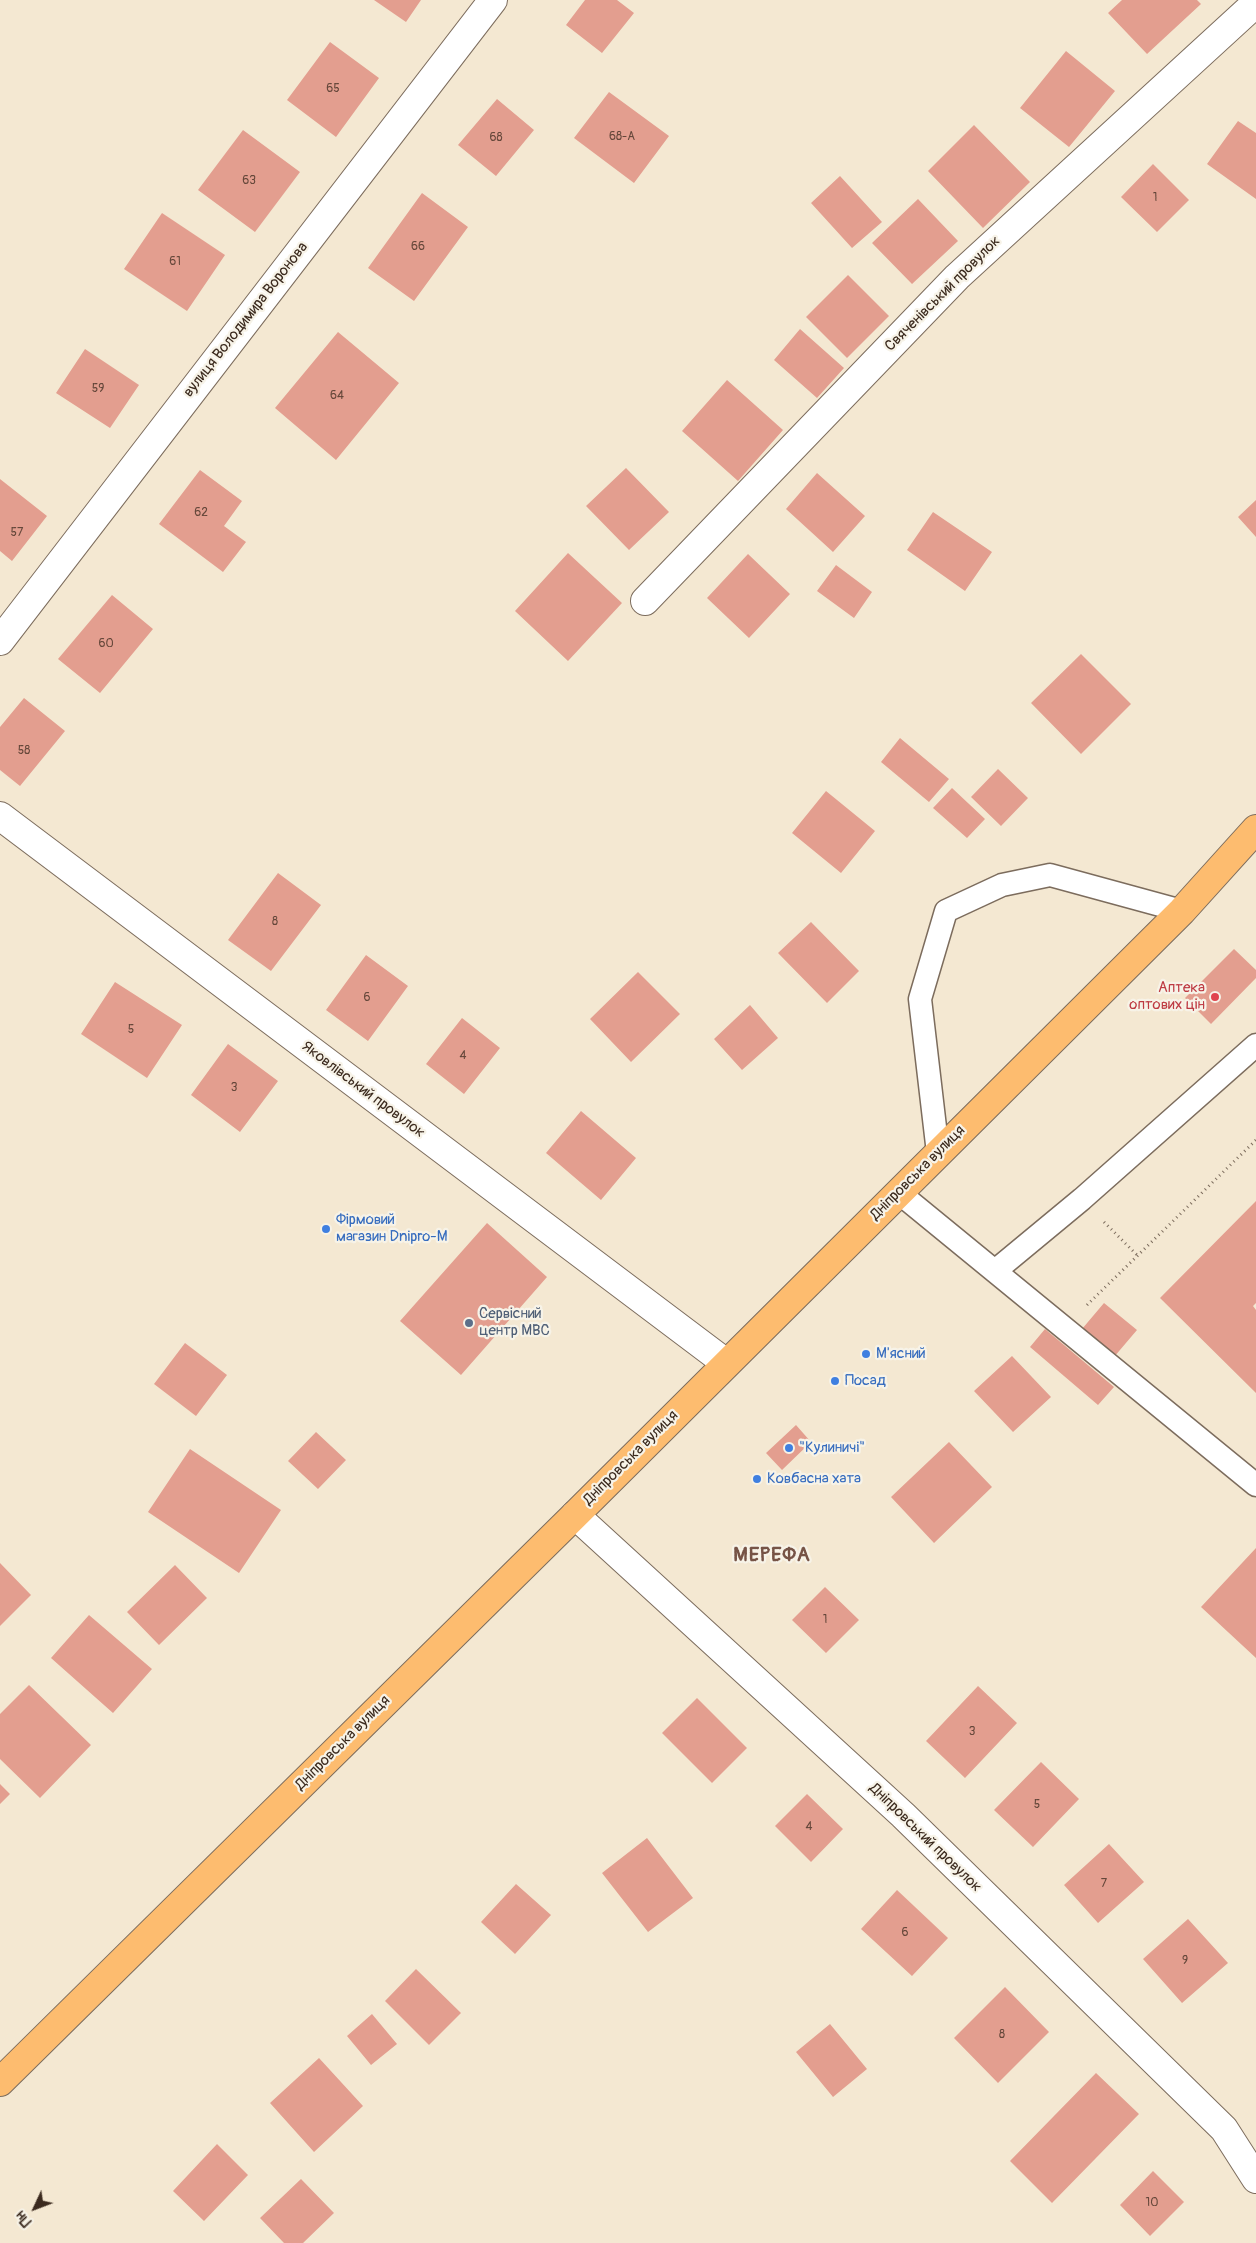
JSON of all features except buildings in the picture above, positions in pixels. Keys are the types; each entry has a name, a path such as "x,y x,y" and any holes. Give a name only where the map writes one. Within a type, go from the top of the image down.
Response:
{"highway":[{"name":"Дніпровська вулиця","path":"0,2082 575,1515 1182,911 1256,829"}],"street":[{"name":"вулиця Володимира Воронова","path":"0,641 493,0"},
{"name":"Свяченівський провулок","path":"645,601 957,276 1256,3"},
{"name":"Яковлівський провулок","path":"0,816 726,1363"},
{"name":"Дніпровський провулок","path":"575,1515 896,1808 1224,2129 1256,2179"}],"lane":[{"path":"938,1153 920,1000 946,911 1002,885 1050,875 1182,911"},
{"path":"995,1271 1082,1199 1256,1045"},
{"path":"898,1192 1256,1485"}],"path":[{"path":"1064,1328 1256,1140"},
{"path":"1082,1199 1137,1256"}],"place":[{"name":"Аптека оптових цін","path":"1215,997"},
{"name":"Фірмовий магазин Dnipro-M","path":"326,1229"},
{"name":"Сервісний центр МВС","path":"469,1323"},
{"name":"М'ясний","path":"866,1354"},
{"name":"Посад","path":"835,1381"},
{"name":"\"Кулиничі\"","path":"789,1448"},
{"name":"Ковбасна хата","path":"757,1479"}],"district":[{"name":"МЕРЕФА","path":"772,1556"}]}
